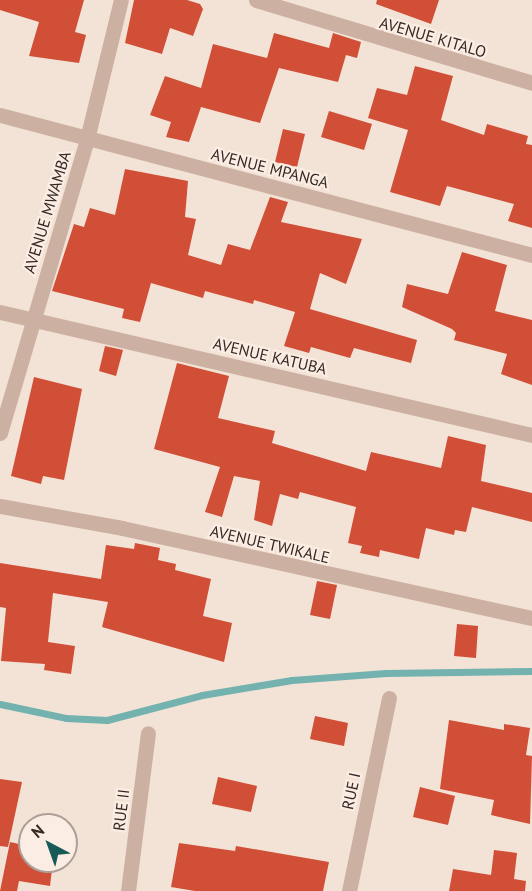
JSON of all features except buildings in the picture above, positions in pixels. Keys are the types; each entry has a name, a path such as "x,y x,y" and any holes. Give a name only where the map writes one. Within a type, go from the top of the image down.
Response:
{"street":[{"name":"AVENUE MWAMBA","path":"0,433 87,139 121,0"},
{"name":"AVENUE KITALO","path":"256,0 532,83"},
{"name":"AVENUE MPANGA","path":"0,115 532,255"},
{"name":"AVENUE KATUBA","path":"0,312 532,435"},
{"name":"AVENUE TWIKALE","path":"0,506 122,528 532,618"},
{"name":"RUE I","path":"349,891 388,698"},
{"name":"RUE II","path":"128,891 148,733"}],"waterway":[{"path":"0,704 66,718 107,720 202,695 292,680 386,673 532,671"}]}
